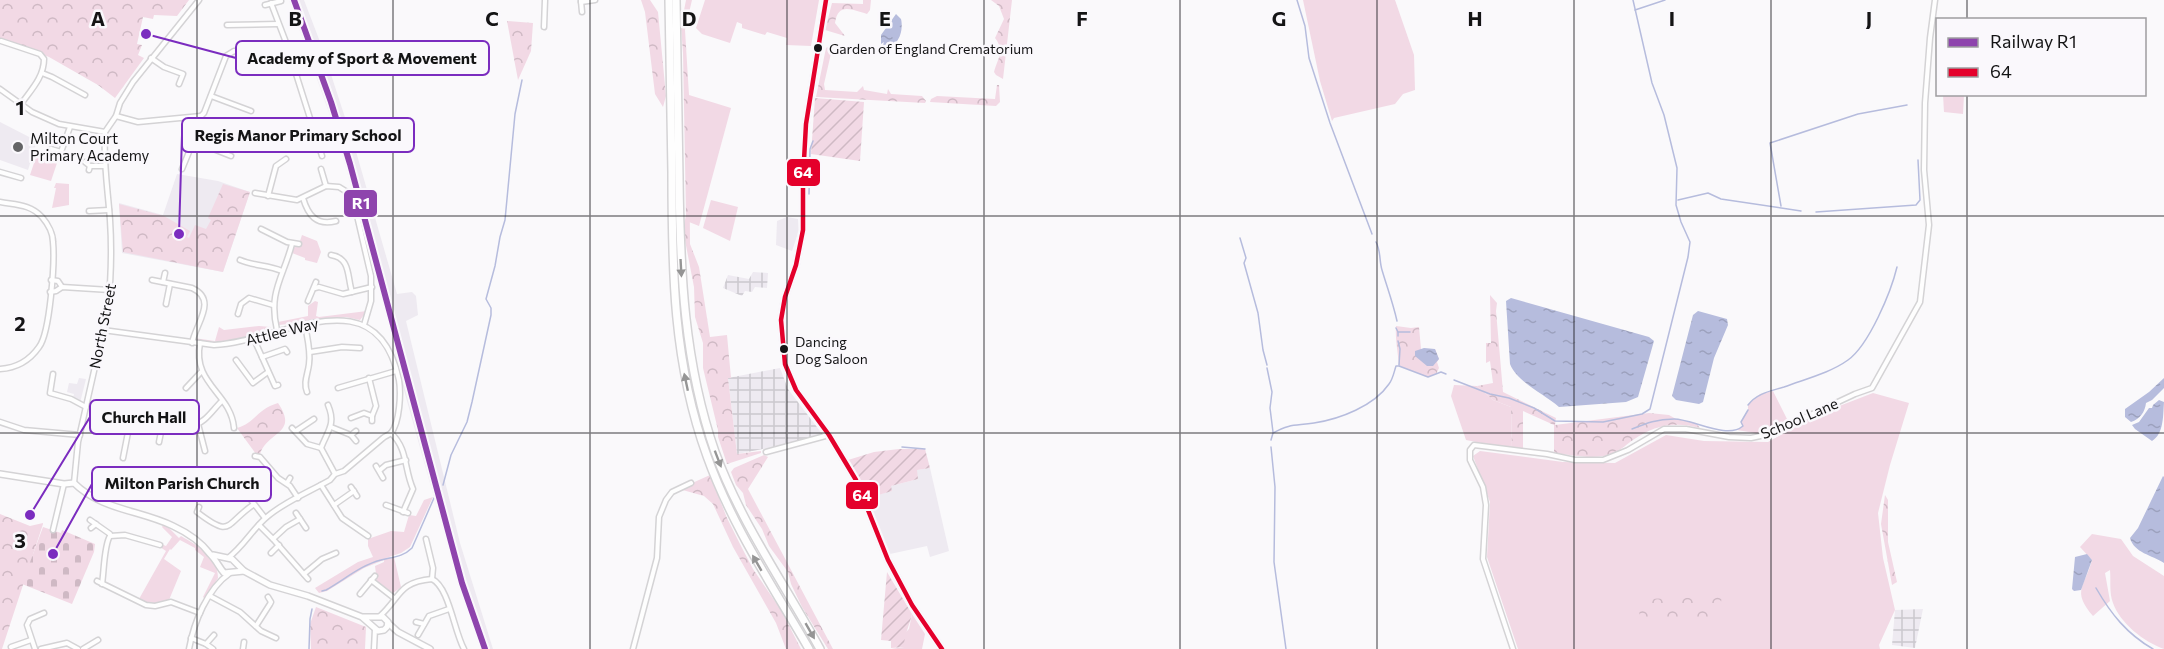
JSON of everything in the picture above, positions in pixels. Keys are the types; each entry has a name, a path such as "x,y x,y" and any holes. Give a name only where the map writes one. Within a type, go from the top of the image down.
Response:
{"highway":[{"path":"669,0 672,266 682,362 693,412 706,454 730,513 809,649"},
{"path":"676,0 680,254 685,321 696,385 715,452 738,508 820,649"}],"street":[{"path":"0,89 40,116 70,127 105,132 116,116 123,97 151,58 199,0"},
{"path":"544,27 545,0"},
{"path":"582,12 581,1 595,0"},
{"path":"826,0 806,124 803,230 781,320 785,364 791,381 829,435 856,480 879,542 904,592 928,632 942,649"},
{"name":"School Lane","path":"1513,649 1484,559 1486,506 1483,487 1470,460 1470,450 1474,445 1547,454 1575,460 1604,460 1628,450 1664,429 1686,429 1729,437 1751,438 1770,434 1836,402 1872,388 1920,302 1922,291 1929,225 1924,170 1925,103 1929,38 1935,0"},
{"path":"265,5 281,1"},
{"path":"271,3 289,53 287,65"},
{"path":"227,25 278,24"},
{"path":"1,41 42,55 45,62 42,73 21,104"},
{"path":"182,169 200,125 201,116 226,56 230,52 241,52 287,65 296,74 322,156"},
{"path":"151,58 164,67 183,74 179,84"},
{"path":"42,73 85,95"},
{"path":"211,96 251,111"},
{"path":"116,116 138,122 201,116"},
{"path":"272,143 274,139 313,126"},
{"path":"51,149 61,152 70,127"},
{"name":"North Street","path":"74,483 80,435 110,290 112,254 105,165 105,132"},
{"path":"193,141 231,156"},
{"path":"268,196 272,176 278,163 286,159"},
{"path":"85,162 90,168 105,165"},
{"path":"321,169 326,186"},
{"path":"0,172 21,178"},
{"path":"219,582 221,562 241,547 265,518 280,506 344,471 391,433 399,410 401,395 394,363 383,341 364,325 371,302 372,287 361,232 351,198 339,187 326,186 303,198 290,200 255,193"},
{"path":"303,198 312,218 323,222 336,221"},
{"path":"0,369 23,362 39,348 47,329 53,242 46,223 39,214 22,204 1,203"},
{"path":"89,212 109,210"},
{"path":"261,229 292,244 298,244"},
{"path":"277,330 273,305 276,288 292,244"},
{"path":"331,255 343,260 348,267 348,281 352,292"},
{"path":"240,260 250,264 272,266 282,271"},
{"path":"162,282 165,273"},
{"path":"51,280 58,281 62,287"},
{"path":"152,280 192,288 204,298 204,312 195,328 192,343"},
{"path":"308,301 316,282"},
{"path":"166,304 170,284"},
{"path":"50,292 62,287 110,290"},
{"path":"315,288 319,287 336,295 372,287"},
{"path":"238,314 241,304 249,298 273,305"},
{"name":"Attlee Way","path":"103,330 200,344 230,345 277,330 337,320 364,325"},
{"path":"305,325 310,352 306,377 307,392"},
{"path":"253,337 275,386 279,384"},
{"path":"200,344 198,360 201,372 233,416 234,428"},
{"path":"310,352 354,344 360,348"},
{"path":"262,357 285,349 286,352"},
{"path":"236,360 254,383 268,372"},
{"path":"339,388 396,371"},
{"path":"186,388 201,372"},
{"path":"53,374 50,393 71,399 86,407"},
{"path":"369,378 376,406 372,421"},
{"path":"342,380 344,386"},
{"path":"123,458 132,412 137,409 145,409 191,426 206,419 222,401"},
{"path":"321,448 331,427 332,413 328,405"},
{"path":"351,418 364,413 372,416"},
{"path":"159,442 164,417"},
{"path":"314,419 294,430 307,444 321,448 335,474"},
{"path":"0,422 24,430 80,435"},
{"path":"198,424 205,451"},
{"path":"331,427 351,435 356,441"},
{"path":"351,435 356,431"},
{"path":"386,505 405,512 413,489 400,443 391,433"},
{"path":"766,452 829,435"},
{"path":"255,456 260,458 278,478 287,483 298,498"},
{"path":"383,478 378,468 406,460"},
{"path":"0,474 64,484 74,483 84,492 111,506 173,526 209,552 235,563 244,571 270,585 362,616 378,617 387,621 398,632 430,649"},
{"path":"217,485 228,478 234,478 265,518"},
{"path":"287,483 290,478"},
{"path":"221,481 225,485"},
{"path":"633,649 657,558 659,517 672,492 691,483"},
{"path":"52,530 64,484"},
{"path":"321,485 342,518 368,536"},
{"path":"334,505 352,489 357,496"},
{"path":"197,512 210,522 225,527 232,524 253,505"},
{"path":"296,513 306,528"},
{"path":"273,539 286,527 300,519"},
{"path":"90,520 110,536"},
{"path":"91,528 96,524"},
{"path":"357,529 360,524"},
{"path":"259,525 308,579"},
{"path":"110,536 125,535 160,545"},
{"path":"102,584 106,557 105,545 110,536"},
{"path":"426,539 433,568 432,579"},
{"path":"271,553 279,545"},
{"path":"189,649 200,613 219,582 231,572 241,547"},
{"path":"422,549 428,547"},
{"path":"209,552 224,573 244,571"},
{"path":"304,574 322,559 332,559 336,553"},
{"path":"360,594 375,576"},
{"path":"374,649 374,622 378,617 394,598 413,582 432,579"},
{"path":"432,579 442,588 456,635 464,647"},
{"path":"371,580 394,598"},
{"path":"97,581 146,605 155,606 171,602 200,613"},
{"path":"210,596 240,612 276,639"},
{"path":"256,626 271,602 268,597"},
{"path":"375,642 384,630 390,604"},
{"path":"418,636 432,614 449,609"},
{"path":"34,649 27,625 30,619 44,613"},
{"path":"362,616 378,631 398,632"},
{"path":"416,622 424,624"},
{"path":"206,644 214,635"},
{"path":"191,638 213,649"},
{"path":"11,647 30,640"},
{"path":"83,649 98,640"},
{"path":"41,649 67,642 78,649"},
{"path":"243,649 244,642"}],"shaded area":[{"path":"289,0 304,0 322,47 355,148 397,294 412,292 416,296 418,315 406,321 460,543 493,649 481,649 460,590 400,376 389,325 337,135"},
{"name":"Milton Court Primary Academy","path":"0,122 37,141 28,170 0,160"},
{"path":"177,174 218,181 250,192 223,272 122,253 119,203 163,215"},
{"path":"787,217 798,219 799,230 792,251 776,245 777,221"},
{"path":"753,272 768,273 767,288 755,287 752,292 745,291 742,296 723,288 728,275 749,279"},
{"path":"780,368 788,389 823,435 737,454 728,378"},
{"path":"79,378 86,379 80,403 73,398 74,394 67,392 69,383 77,384"},
{"path":"930,468 949,551 930,557 927,546 890,554 867,498 891,491 891,486 918,479 916,470"},
{"path":"1923,609 1915,648 1892,645 1895,610"}],"green space":[{"path":"0,0 189,0 177,16 154,15 153,19 143,17 137,44 142,45 138,55 144,58 115,98 98,85 49,57 0,38"},
{"path":"641,0 650,0 658,12 666,96 663,107 655,94 645,12"},
{"path":"686,0 692,0 685,30 689,95 690,244 699,267 710,337 727,335 731,378 728,378 737,454 761,451 761,453 727,464 718,437 703,368 703,343 695,317 694,287 683,230 686,215 681,26"},
{"path":"705,0 819,0 811,46 786,45 787,38 767,32 765,35 742,28 742,24 737,22 730,43 702,34 696,28"},
{"path":"863,0 871,0 867,14 846,9 839,12 837,16 835,23 845,36 825,30 832,3 863,4"},
{"path":"991,0 1012,0 1003,79 994,72 1000,51 995,38 1004,19 999,6"},
{"path":"1303,0 1395,0 1414,55 1415,90 1403,94 1395,104 1334,118 1332,121 1320,81"},
{"path":"507,21 533,23 531,51 518,80"},
{"path":"829,46 832,49 824,84 825,90 857,92 863,86 864,90 887,94 888,89 891,94 922,96 925,103 816,97 826,48"},
{"path":"997,85 999,85 1000,102 996,106 930,102 937,96 995,99"},
{"path":"689,95 731,108 699,226 689,222"},
{"path":"1943,96 1964,96 1963,114 1944,112"},
{"path":"815,98 864,102 860,161 811,154"},
{"path":"37,154 58,160 51,181 30,175"},
{"path":"56,183 69,184 69,205 52,208"},
{"path":"223,184 250,192 223,272 123,252 119,204 164,216 190,231 187,237 189,238 195,225 206,229 211,220 208,218"},
{"path":"711,200 738,207 730,241 703,228"},
{"path":"302,235 317,241 321,252 317,263 292,253 295,246 298,247"},
{"path":"1490,295 1497,303 1503,392 1556,418 1555,425 1649,413 1669,415 1676,419 1696,423 1700,428 1673,425 1657,428 1641,435 1614,453 1600,457 1584,457 1554,453 1554,425 1523,411 1523,450 1512,449 1511,407 1493,400 1477,386 1493,383 1490,361 1486,363 1486,343 1491,343"},
{"path":"315,301 318,302 316,316 319,317 367,311 360,320 346,317 279,325 278,322 308,316 308,306"},
{"path":"1396,326 1419,327 1421,349 1435,349 1439,359 1436,374 1428,377 1399,366"},
{"path":"219,327 224,330 271,327 254,336 234,340 213,342 194,340 194,338 215,341"},
{"path":"1454,385 1477,386 1493,400 1511,407 1512,449 1466,440 1451,396"},
{"path":"1773,391 1788,421 1761,434 1737,430 1743,426 1741,422 1748,410 1748,405 1760,394"},
{"path":"1873,393 1909,403 1878,513 1883,558 1895,610 1879,645 1880,649 1518,649 1487,557 1490,502 1473,456 1480,451 1563,462 1615,463 1666,435 1704,441 1768,442 1816,415"},
{"path":"278,403 284,413 284,427 264,446 260,454 256,454 237,428"},
{"path":"925,449 930,468 917,470 918,479 891,486 892,491 868,498 848,460 874,452"},
{"path":"764,455 768,457 748,489 833,649 828,649 802,607 788,572 769,546 731,472 734,468"},
{"path":"710,475 742,548 753,569 781,610 801,649 786,649 776,623 733,547 713,504 704,496 679,489"},
{"path":"1885,495 1888,500 1888,542 1897,582 1892,585 1881,524"},
{"path":"433,497 410,547 386,558 394,557 401,587 392,594 376,581 378,575 375,566 384,560 364,568 327,591 319,593 315,588 358,562 373,557 368,546 368,539 391,531 404,532 409,515 416,516 424,500"},
{"path":"0,514 30,526 43,523 2,649 0,649"},
{"path":"163,525 179,538 181,536 206,552 215,564 218,578 205,599 203,597 215,573 200,567 204,557 195,548 180,540 170,549 164,559 181,571 169,600 152,604 139,599 166,551 160,547 161,544 166,546 172,537 162,527"},
{"path":"43,527 61,533 62,530 95,544 94,552 72,604 22,584"},
{"path":"2092,534 2121,539 2133,556 2164,576 2164,649 2141,637 2121,618 2112,599 2110,570 2105,573 2110,601 2093,616 2086,607 2081,594 2092,560 2080,547"},
{"path":"887,572 912,614 904,647 891,648 891,641 881,640"},
{"path":"1722,597 1717,622 1639,620 1640,599"},
{"path":"316,607 366,627 365,649 311,649 310,624"},
{"path":"912,614 925,634 922,649 891,649 904,647 904,634 909,629"}],"water":[{"path":"896,14 901,19 901,34 893,45 883,45 881,35"},
{"path":"1511,298 1649,337 1654,341 1638,397 1626,402 1559,407 1525,382 1510,364 1506,301"},
{"path":"1698,311 1727,319 1728,325 1714,358 1703,402 1699,404 1676,400 1672,396 1693,315"},
{"path":"1424,348 1435,349 1439,359 1433,366 1427,366 1415,356 1415,351"},
{"path":"2164,378 2164,388 2146,403 2139,417 2131,422 2125,417 2125,409"},
{"path":"2159,400 2164,402 2162,424 2159,434 2152,441 2132,425 2139,422 2149,408 2152,408"},
{"path":"2163,476 2164,563 2139,550 2130,538 2138,528"},
{"path":"2087,554 2092,560 2081,590 2074,591 2072,589 2075,557"}],"waterway":[{"path":"1297,0 1305,26 1309,58 1330,123 1372,234"},
{"path":"1454,380 1534,408 1555,421 1603,422 1642,414 1650,409 1690,242 1676,205 1677,168 1664,115 1652,83 1633,0"},
{"path":"1635,10 1665,0"},
{"path":"443,485 451,455 467,422 491,315 491,308 486,299 505,220 515,114 522,80"},
{"path":"1781,206 1770,143 1858,114 1907,105"},
{"path":"809,194 810,149 813,141"},
{"path":"1816,212 1916,205 1920,200 1918,160"},
{"path":"1678,200 1708,193 1721,199 1801,211"},
{"path":"1240,238 1246,258 1244,263 1258,313 1267,365"},
{"path":"1376,242 1397,321"},
{"path":"1748,405 1764,393 1833,369 1856,353 1878,317 1897,267"},
{"path":"1396,328 1398,336"},
{"path":"1398,332 1410,332"},
{"path":"1398,341 1399,365"},
{"path":"1271,440 1273,433 1284,428 1335,418 1366,405 1383,392 1396,366 1428,377 1441,372 1446,374"},
{"path":"1267,368 1272,392 1270,408 1273,432"},
{"path":"1632,429 1652,422 1674,419 1719,430 1736,430 1743,426 1741,422 1748,410"},
{"path":"902,447 925,449"},
{"path":"1271,447 1275,487 1274,562 1286,649"},
{"path":"322,591 366,565 409,551 434,498"},
{"path":"2096,588 2120,623 2153,649"},
{"path":"309,649 312,609"}],"rail line":[{"name":"R1","path":"294,0 331,102 350,164 462,583 485,649"}],"transit line":[{"name":"64","path":"826,0 806,124 803,230 781,320 785,364 796,390 829,435 856,480 888,560 912,605 942,649"}],"place":[{"name":"Academy of Sport & Movement","path":"146,34"},
{"name":"Garden of England Crematorium","path":"818,48"},
{"name":"Milton Court Primary Academy","path":"18,147"},
{"name":"Regis Manor Primary School","path":"179,234"},
{"name":"Dancing Dog Saloon","path":"784,349"},
{"name":"Church Hall","path":"30,515"},
{"name":"Milton Parish Church","path":"53,554"}]}
